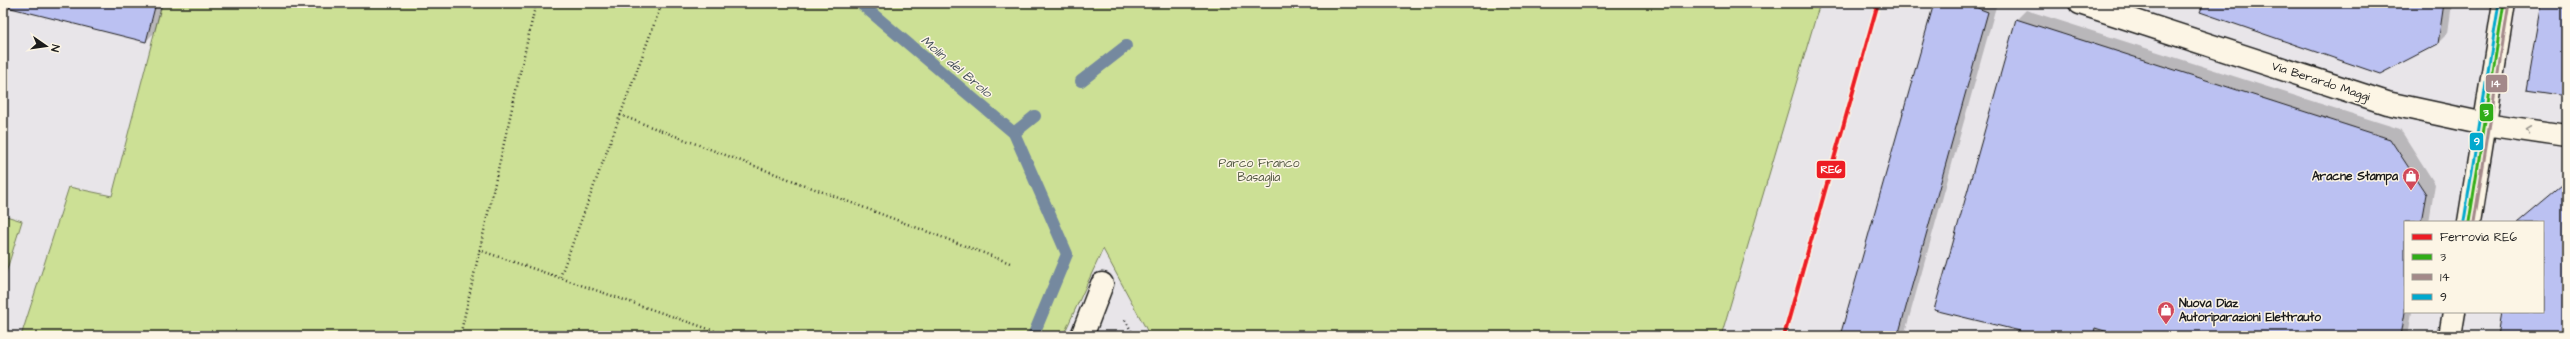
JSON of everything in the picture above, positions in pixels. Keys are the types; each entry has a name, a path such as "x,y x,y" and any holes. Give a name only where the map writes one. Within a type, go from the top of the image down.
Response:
{"street":[{"name":"Via Berardo Maggi","path":"2080,3 2387,103 2485,124 2567,136"},
{"path":"2469,221 2504,3"},
{"path":"1082,336 1102,284"},
{"path":"2450,336 2454,313"}],"path":[{"path":"460,336 536,3"},
{"path":"560,277 662,3"},
{"path":"620,115 1010,263"},
{"path":"479,250 729,336"}],"green space":[{"name":"Parco Franco Basaglia","path":"162,3 1820,3 1721,336 1150,336 1103,249 1063,336 21,336 69,187 112,196"},
{"path":"3,215 22,221 3,282"}],"building":[{"path":"3,3 156,3 146,42 3,6"},
{"path":"1934,3 1964,3 1988,12 1898,336 1840,336"},
{"path":"2204,3 2444,3 2438,44 2380,74 2200,12"},
{"path":"2541,3 2567,3 2567,96 2526,90"},
{"path":"2016,19 2390,139 2426,194 2421,221 2404,221 2405,313 2401,336 2121,336 2095,328 2093,336 2019,336 2020,331 1934,310"},
{"path":"2567,181 2567,336 2497,336 2501,313 2544,313 2544,221 2519,221"}],"waterway":[{"name":"Molin del Brolo","path":"860,3 1014,133 1035,116"},
{"name":"Molin del Brolo","path":"1081,81 1126,46"},
{"path":"1014,133 1067,254 1033,336"}],"rail line":[{"name":"RE6","path":"1784,336 1878,3"}],"transit line":[{"name":"9","path":"2464,221 2499,3"},
{"name":"3","path":"2469,221 2504,3"},
{"name":"14","path":"2474,221 2509,4"}],"place":[{"name":"Aracne Stampa","path":"2411,191"},
{"name":"Nuova Diaz Autoriparazioni Elettrauto","path":"2166,325"}]}
